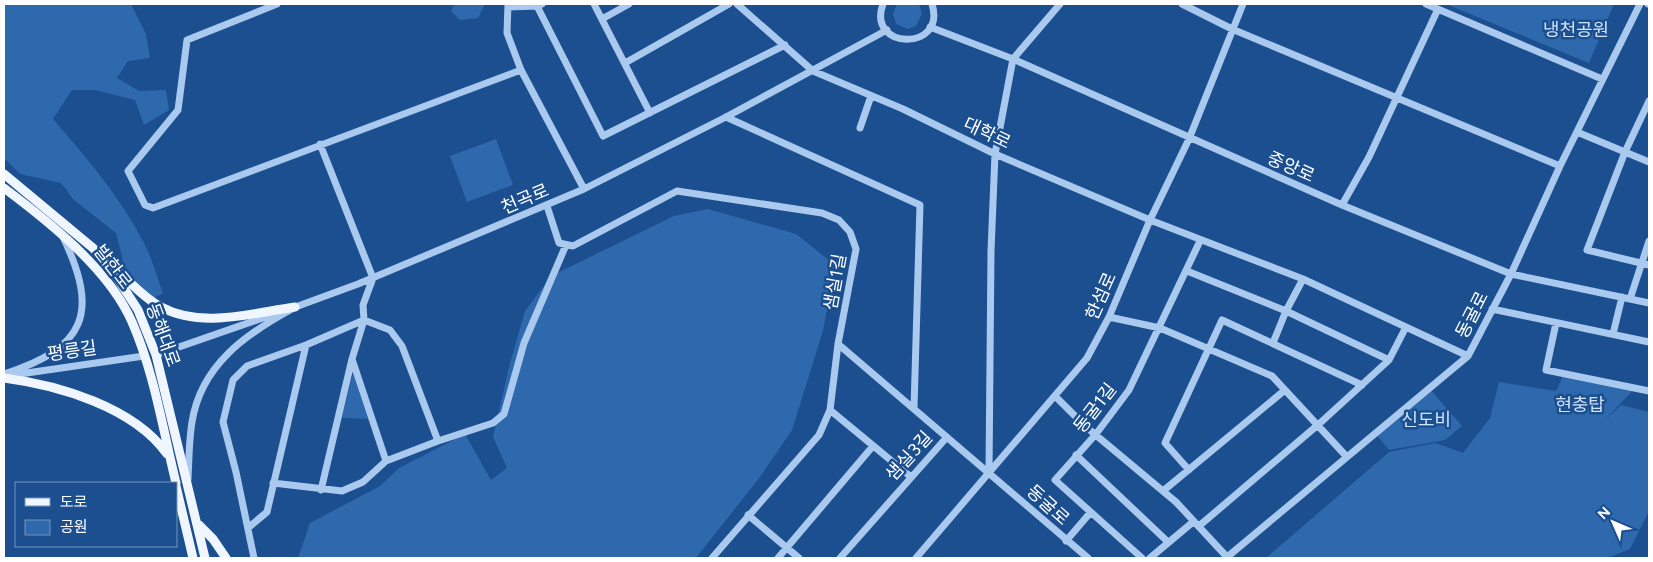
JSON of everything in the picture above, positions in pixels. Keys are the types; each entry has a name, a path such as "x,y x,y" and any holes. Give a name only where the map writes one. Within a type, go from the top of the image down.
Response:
{"main road":[{"name":"동해대로","path":"4,174 93,248 112,270 138,310 156,355 204,558"},
{"name":"발한로","path":"4,188 63,236 94,266 131,320 144,356 176,482"},
{"path":"93,248 148,298 177,314 194,318 217,318 295,307"},
{"path":"144,356 156,355"},
{"path":"4,376 55,388 102,405 145,430 158,441 170,458"},
{"name":"발한로","path":"178,493 193,557"},
{"path":"197,523 213,539 226,558"}],"street":[{"path":"277,4 187,40 178,110 128,171 145,205 153,208 521,70"},
{"path":"594,4 650,113"},
{"path":"602,19 629,4"},
{"path":"625,63 729,4"},
{"path":"737,4 786,45 813,71"},
{"path":"884,4 881,15 887,30 898,39 909,40 924,35 930,27 934,15 932,4"},
{"path":"989,473 991,252 996,154 1013,59 1060,4"},
{"path":"1182,4 1232,29 1560,166"},
{"name":"한섬로","path":"916,558 1087,358 1109,317 1150,220 1189,139 1243,4"},
{"path":"1426,4 1602,79"},
{"name":"동굴로","path":"1227,558 1468,356 1511,274 1560,166 1640,4"},
{"path":"584,189 521,70 507,33 508,5 539,5 603,136 786,45"},
{"path":"1342,205 1369,157 1438,9"},
{"name":"중앙로","path":"930,27 1013,59 1189,139 1342,205 1511,274 1649,303"},
{"name":"천곡로","path":"156,355 373,278 547,206 726,118 887,30"},
{"name":"대학로","path":"813,71 903,109 996,154 1150,220 1302,279 1468,356"},
{"path":"860,128 871,96"},
{"path":"1649,101 1625,152 1587,250 1649,265"},
{"path":"726,118 920,206 914,408"},
{"path":"1577,132 1649,162"},
{"path":"320,144 373,278 363,305 364,320 352,359 321,490"},
{"name":"샘실1길","path":"566,245 573,246 677,191 822,213 839,220 850,232 856,249 838,344 830,410 819,435 712,558"},
{"path":"274,482 321,490 342,491 363,482 386,461 493,422 504,414 524,343 566,245 559,243 547,206"},
{"path":"4,376 46,359 60,349 73,334 80,320 83,302 81,281 63,236"},
{"name":"동굴1길","path":"1142,558 1055,480 1096,434 1129,390 1188,271 1200,241"},
{"path":"1630,299 1649,241"},
{"path":"1188,271 1286,311 1389,360"},
{"path":"1273,343 1302,279"},
{"path":"1613,334 1622,297"},
{"path":"188,484 192,421 199,396 214,370 231,348 256,329 295,307"},
{"path":"1492,309 1649,342"},
{"path":"1109,317 1160,328 1272,376 1319,424 1347,457"},
{"path":"254,558 223,422 233,380 247,366 306,345 364,320 390,330 402,346 438,441"},
{"path":"1189,470 1165,443 1222,320 1362,385"},
{"path":"1556,323 1546,370 1649,391"},
{"path":"1150,558 1168,542 1196,524 1319,424 1389,360 1406,327"},
{"name":"샘실3길","path":"838,344 947,437 840,558"},
{"path":"248,528 267,512 306,345"},
{"name":"평릉길","path":"4,376 144,356"},
{"path":"352,359 386,461"},
{"path":"1163,491 1285,390"},
{"path":"1054,396 1176,502 1227,558"},
{"path":"830,410 911,477"},
{"name":"동굴로","path":"947,437 1088,558"},
{"path":"778,558 873,446"},
{"path":"1076,455 1168,542"},
{"path":"1066,540 1090,513"},
{"path":"748,515 799,558"}],"green space":[{"path":"4,4 131,4 146,34 150,58 128,61 117,78 139,91 166,90 169,110 144,125 135,100 95,90 72,90 53,119 114,194 144,243 163,293 147,302 126,272 116,233 74,200 61,183 20,174 4,158"},
{"path":"454,4 485,4 478,18 460,20 451,11"},
{"path":"897,4 919,4 922,14 916,26 908,29 896,24 893,14"},
{"name":"냉천공원","path":"1446,4 1614,4 1589,63"},
{"path":"496,139 513,185 467,202 450,156"},
{"path":"708,209 796,234 835,265 823,331 792,430 760,477 696,558 298,558 310,523 380,486 399,468 465,434 491,480 507,468 493,437 510,363 525,311 551,276 674,216"},
{"path":"353,373 368,419 342,418"},
{"name":"현충탑","path":"1564,374 1635,388 1604,421 1621,405 1649,412 1649,511 1630,549 1607,558 1266,558 1389,452 1435,443 1463,453 1490,418 1499,382 1556,391"},
{"name":"신도비","path":"1429,388 1462,426 1445,440 1389,450 1375,433"}]}
